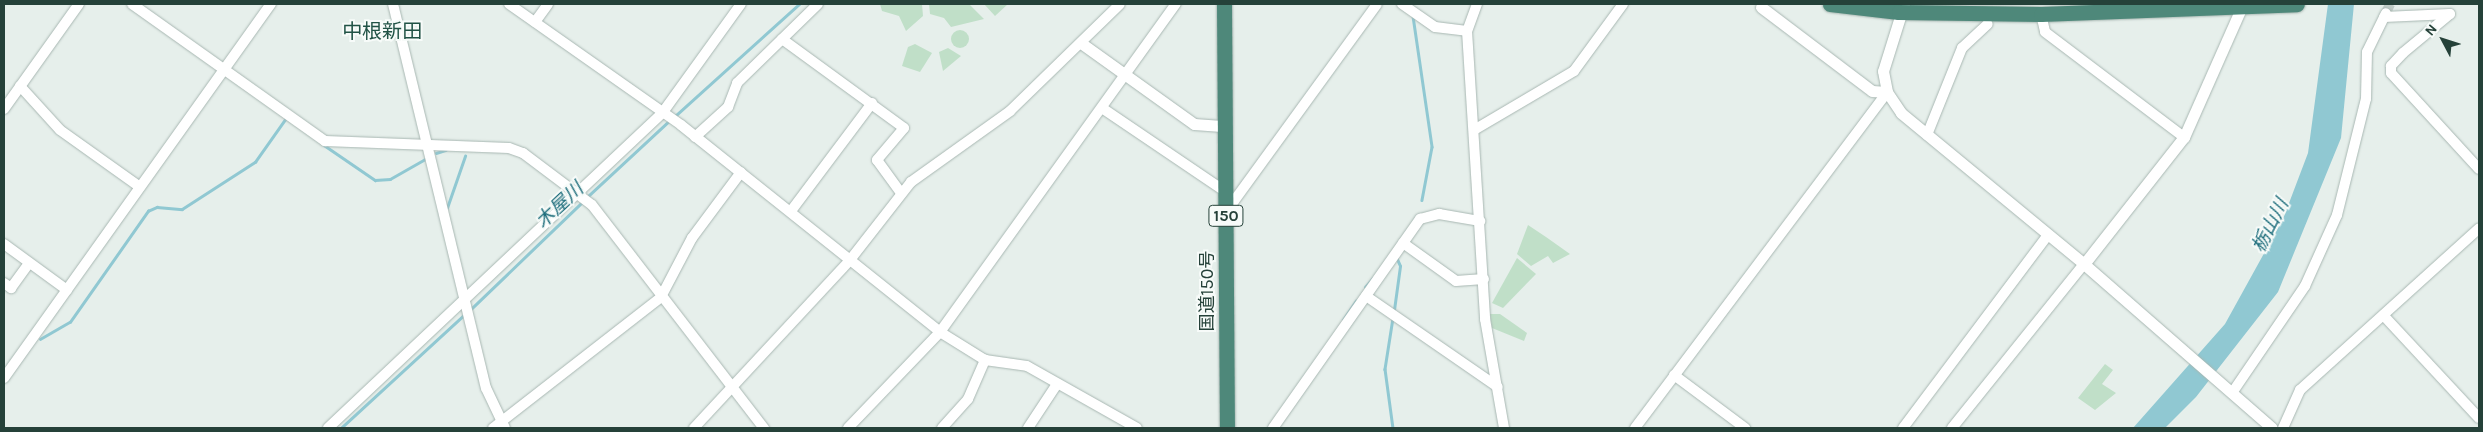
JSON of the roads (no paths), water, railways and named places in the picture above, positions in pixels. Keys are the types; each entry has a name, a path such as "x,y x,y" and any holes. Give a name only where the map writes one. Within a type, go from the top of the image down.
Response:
{"highway":[{"name":"国道150号","path":"1224,4 1227,428"},
{"path":"1830,4 2041,14 2297,4"}],"street":[{"path":"4,108 23,88 79,4"},
{"path":"132,4 325,141 428,148 508,148 523,153 579,193 592,205 661,297 764,428"},
{"path":"4,378 271,4"},
{"path":"392,4 469,322 486,388 500,426 661,297 692,238 741,172"},
{"path":"510,4 681,125 940,332 985,360 1027,366 1137,428"},
{"path":"534,22 548,4"},
{"path":"328,428 663,112 741,4"},
{"path":"695,136 728,107 737,83 818,4"},
{"path":"694,428 850,260 901,193 930,165 1010,112 1120,4"},
{"path":"848,428 940,332 1176,4"},
{"path":"1102,108 1234,202 1377,4"},
{"path":"1477,4 1467,31 1484,278 1485,318 1504,428"},
{"path":"1474,130 1574,71 1623,4"},
{"path":"1952,428 2184,138 2242,6"},
{"path":"1761,7 1872,91 1887,92"},
{"path":"1901,8 1885,57 1887,92 1900,113 2084,264 2272,428"},
{"path":"1409,9 1435,28 1467,31"},
{"path":"2041,14 2045,32 2184,138"},
{"path":"2230,391 2305,286 2337,215 2366,99 2367,52 2385,15 2450,14 2403,52 2391,66 2391,73 2479,169"},
{"path":"1927,135 1962,48 1988,24"},
{"path":"782,39 904,128 877,160 901,193"},
{"path":"1081,43 1194,124 1225,126"},
{"path":"23,88 60,130 140,187"},
{"path":"1635,428 1887,92"},
{"path":"791,211 872,103"},
{"path":"1273,428 1403,243 1427,215 1480,221"},
{"path":"2283,428 2300,390 2385,317 2479,228"},
{"path":"1903,428 2048,236"},
{"path":"1403,243 1456,281 1484,278"},
{"path":"4,244 67,290"},
{"path":"4,282 11,288 29,263"},
{"path":"1366,296 1498,387"},
{"path":"2385,317 2479,418"},
{"path":"942,428 976,386 985,360"},
{"path":"1674,375 1745,428"},
{"path":"1028,428 1057,384"}],"water":[{"path":"2328,4 2354,4 2341,138 2278,292 2196,397 2165,428 2133,428 2225,324 2283,219 2308,153"}],"waterway":[{"name":"木屋川","path":"674,117 799,4"},
{"path":"1413,16 1432,147 1422,200"},
{"path":"40,339 70,322 148,211 157,207 182,209 255,162 286,118"},
{"name":"木屋川","path":"586,198 670,120"},
{"path":"324,145 375,180 390,179 427,158"},
{"path":"436,153 446,150"},
{"path":"447,208 465,156"},
{"name":"木屋川","path":"471,309 582,202"},
{"path":"1394,310 1400,266 1396,257"},
{"path":"1365,287 1373,278"},
{"path":"1343,320 1356,301"},
{"name":"木屋川","path":"341,428 465,314"},
{"path":"1393,318 1385,369 1393,428"}],"tunnel":[{"path":"2386,13 2390,4"}],"district":[{"name":"中根新田","path":"382,31"}],"water label":[{"name":"栃山川","path":"2271,226"}]}
